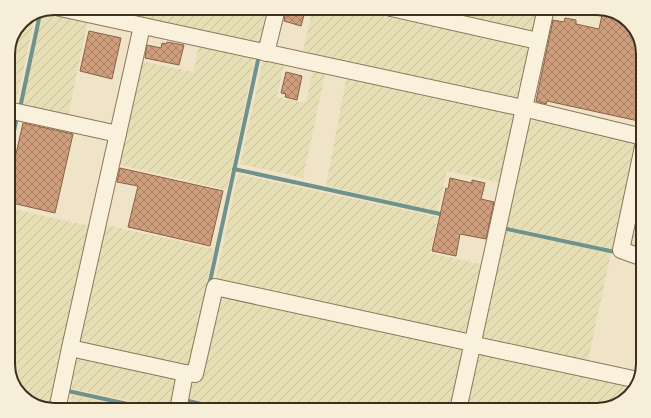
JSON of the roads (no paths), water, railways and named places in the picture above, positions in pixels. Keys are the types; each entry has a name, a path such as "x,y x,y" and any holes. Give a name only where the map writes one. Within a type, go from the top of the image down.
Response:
{"street":[{"path":"92,15 523,108 636,135"},
{"path":"266,53 275,15"},
{"path":"422,15 538,41"},
{"path":"459,403 544,15"},
{"path":"59,403 70,348 142,26"},
{"path":"15,112 118,134"},
{"path":"636,180 621,250 636,255"},
{"path":"70,348 195,374 215,287 633,379"},
{"path":"179,403 185,373"}],"waterway":[{"path":"20,108 39,18"},
{"path":"209,286 258,60"},
{"path":"15,126 17,117"},
{"path":"234,169 445,215"},
{"path":"507,229 615,252"},
{"path":"67,394 68,391 123,403"},
{"path":"184,400 197,403"}]}
